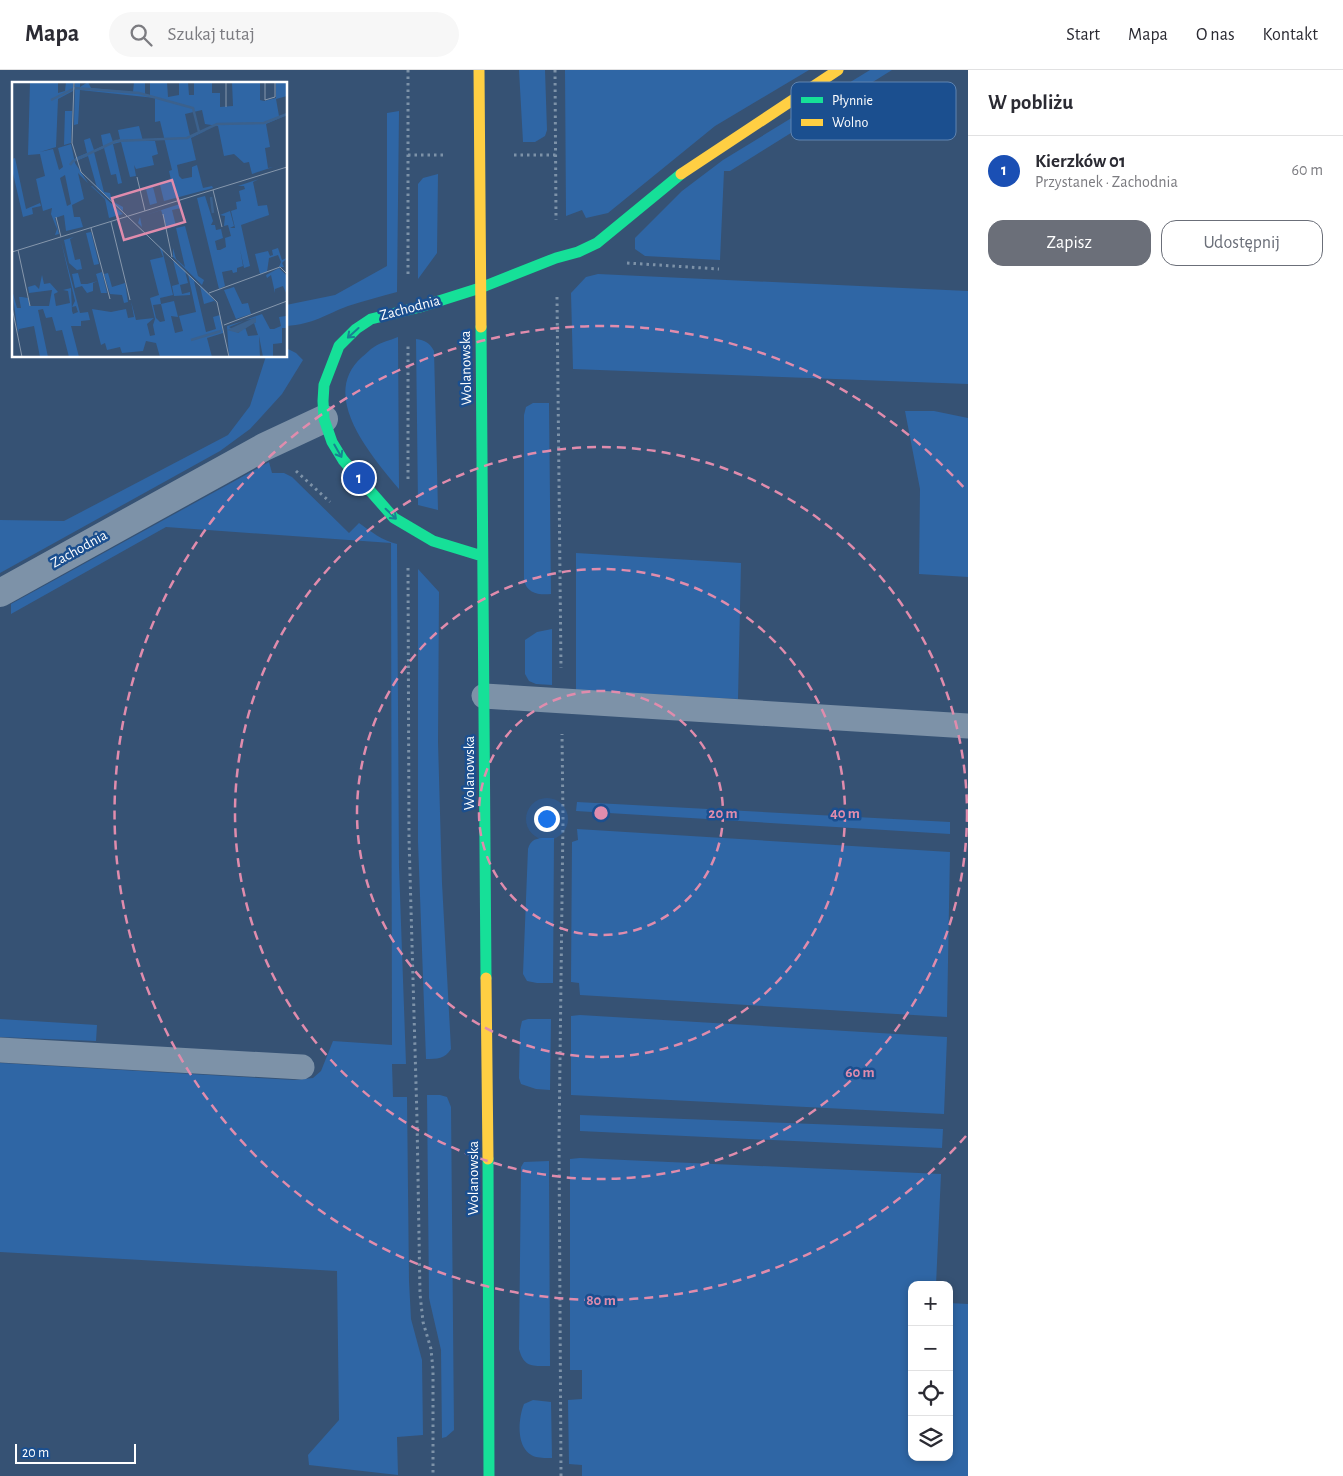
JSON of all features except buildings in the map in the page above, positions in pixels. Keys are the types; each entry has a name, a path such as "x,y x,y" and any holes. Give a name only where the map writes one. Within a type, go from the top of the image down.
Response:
{"main road":[{"name":"Wolanowska","path":"479,70 488,1138 488,1476"},
{"name":"Zachodnia","path":"820,82 838,70"},
{"name":"Zachodnia","path":"324,419 324,385 339,346 356,329 371,319 480,288 556,258 578,252 597,243 689,168 791,101"},
{"path":"324,419 332,442 343,460 394,518 433,541 482,556"}],"street":[{"name":"Zachodnia","path":"0,593 264,447 324,419"}],"lane":[{"path":"484,696 968,726"},
{"path":"0,1050 302,1067"}],"path":[{"path":"408,70 408,839 417,1119 420,1294 423,1322 431,1349 433,1370 433,1476"},
{"path":"555,70 563,819 559,1141 561,1476"},
{"path":"597,243 609,255 620,262 632,265 719,269"},
{"path":"264,447 279,466 296,471 334,506"}],"shaded area":[{"path":"519,70 545,70 547,130 545,136 535,142 523,142"},
{"path":"565,70 809,70 715,126 608,213 586,218 582,210 566,216"},
{"path":"870,70 892,70 873,82 850,82"},
{"path":"399,111 397,292 348,306 312,321 288,326 288,305 335,295 387,266 387,113"},
{"path":"791,118 791,133 730,171 724,171 720,260 645,256 635,249 635,238 682,191 723,160"},
{"path":"438,174 437,253 418,279 418,184 423,178"},
{"path":"598,274 968,291 968,384 573,369 571,293 586,277"},
{"path":"398,337 399,489 364,443 354,425 347,407 345,389 350,373 362,357 377,345"},
{"path":"416,339 427,342 434,351 438,510 418,505"},
{"path":"288,349 296,353 303,360 282,394 250,429 220,451 0,573 0,520 64,521 228,435 250,406 265,358 288,358"},
{"path":"533,403 549,403 551,594 534,593 528,588 524,580 524,415 526,407"},
{"path":"905,411 934,411 968,418 968,577 919,574 920,489"},
{"path":"269,462 272,473 284,473 292,477 349,533 359,523 382,538 397,544 399,867 406,1064 392,1064 393,1097 407,1097 409,1281 411,1319 422,1360 423,1435 397,1437 398,1475 309,1465 308,1455 339,1420 337,1271 0,1252 0,1063 295,1080 313,1078 321,1071 333,1041 392,1045 391,543 166,527 11,614 11,604"},
{"path":"576,553 741,563 738,699 576,690"},
{"path":"418,569 439,592 438,742 442,883 451,1049 443,1057 430,1059 426,1059 418,842"},
{"path":"552,629 552,685 536,684 529,681 525,674 525,640 537,632"},
{"path":"577,802 950,822 950,834 576,811"},
{"path":"577,829 950,852 947,1017 580,995 579,983 571,982 572,842 578,840"},
{"path":"554,838 553,983 537,983 527,981 523,974 528,849 534,840"},
{"path":"580,1015 947,1037 944,1114 571,1095 571,1016"},
{"path":"0,1019 97,1025 96,1041 0,1037"},
{"path":"528,1019 551,1019 550,1090 536,1089 521,1084 519,1078 520,1030 522,1021"},
{"path":"427,1095 447,1097 451,1107 454,1430 442,1438 441,1350 429,1298"},
{"path":"580,1115 943,1129 942,1148 580,1131"},
{"path":"570,1159 941,1174 936,1281 908,1281 908,1461 953,1461 953,1303 968,1304 968,1476 582,1476 582,1465 569,1464 568,1400 582,1399 582,1370 570,1370"},
{"path":"549,1161 550,1366 539,1366 527,1363 519,1349 521,1167 524,1162"},
{"path":"533,1400 551,1402 552,1458 536,1457 529,1454 521,1442 520,1418 522,1410 524,1404"}],"traffic: fast":[{"path":"482,556 433,541 394,518 343,460 332,442 324,419 323,401 324,385 339,346 356,329 371,319 420,307 480,288 556,258 578,252 597,243 681,174"},
{"path":"481,327 486,978"},
{"path":"488,1159 489,1476"}],"traffic: slow":[{"path":"479,70 481,327"},
{"path":"820,82 838,70"},
{"path":"681,174 791,101"},
{"path":"486,978 488,1159"}],"place":[{"name":"Kierzków 01","path":"359,478"}]}
